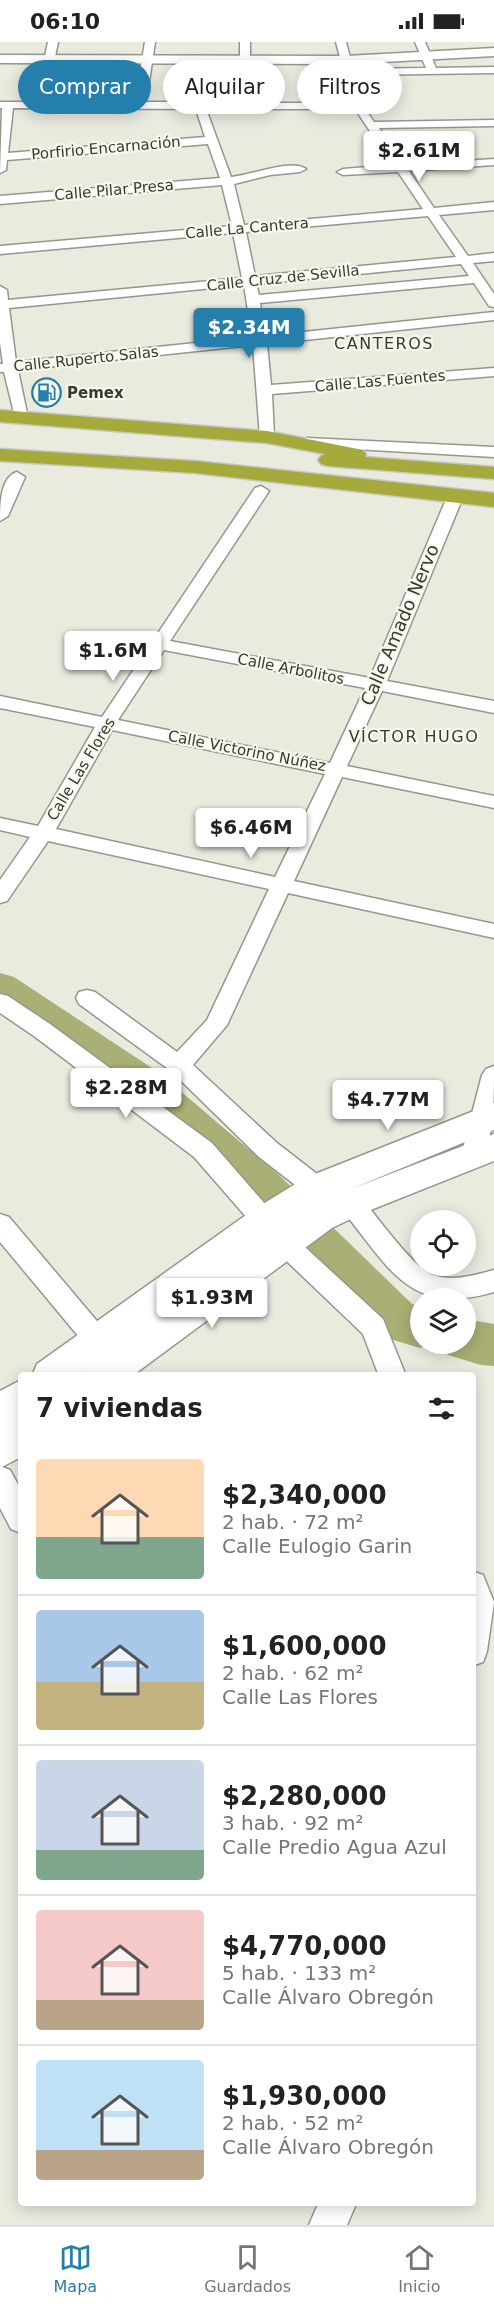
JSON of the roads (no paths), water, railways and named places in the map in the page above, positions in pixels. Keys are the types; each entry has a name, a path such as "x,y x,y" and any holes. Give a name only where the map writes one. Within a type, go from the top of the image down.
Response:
{"highway":[{"path":"0,416 267,437 383,459 459,470"},
{"path":"0,437 494,473"},
{"path":"0,455 195,467 494,501"},
{"path":"9,476 40,478"},
{"path":"191,487 453,502 494,501"}],"street":[{"path":"49,59 53,42"},
{"path":"0,59 147,60 150,42"},
{"path":"245,42 245,60"},
{"path":"341,42 346,60"},
{"path":"420,42 432,70"},
{"path":"394,60 494,52"},
{"path":"402,69 491,73"},
{"path":"0,170 4,105"},
{"path":"202,114 228,186 250,281 261,342 266,390 267,437"},
{"path":"364,114 494,303"},
{"path":"372,125 464,129 494,123"},
{"name":"Porfirio Encarnación","path":"2,157 210,140"},
{"path":"343,172 401,168 478,158 494,162"},
{"path":"228,186 300,169"},
{"path":"228,186 258,188"},
{"name":"Calle Pilar Presa","path":"0,200 228,186"},
{"name":"Calle La Cantera","path":"0,250 238,229 316,217 494,206"},
{"name":"Calle Cruz de Sevilla","path":"2,305 494,257"},
{"path":"252,300 477,279"},
{"path":"0,290 5,368 21,418"},
{"name":"Calle Ruperto Salas","path":"5,368 494,316"},
{"name":"Calle Las Fuentes","path":"266,390 494,372"},
{"path":"307,443 494,452"},
{"path":"0,516 9,476"},
{"name":"Calle Las Flores","path":"0,896 43,834 107,723 261,491"},
{"name":"Calle Amado Nervo","path":"179,1065 216,1025 376,685 453,502"},
{"name":"Calle Arbolitos","path":"159,644 485,705"},
{"name":"Calle Victorino Núñez","path":"0,702 494,802"},
{"path":"0,824 494,931"},
{"path":"87,998 179,1065 268,1150 421,1283 445,1289 463,1288 494,1281"},
{"path":"0,1002 42,1030 203,1150 374,1327 391,1372"},
{"path":"61,1372 100,1358 277,1229 326,1200 486,1135 494,1075"},
{"path":"0,1224 100,1358"},
{"path":"0,1412 18,1399"},
{"path":"0,1450 18,1437"},
{"path":"0,1479 18,1513"},
{"path":"476,1595 479,1602 476,1623"},
{"path":"328,2225 337,2206"}],"waterway":[{"path":"0,987 143,1083 263,1188 397,1321 410,1324"},
{"path":"476,1343 494,1345"}],"place":[{"name":"Pemex","path":"46,393"}],"district":[{"name":"CANTEROS","path":"384,343"},
{"name":"VÍCTOR HUGO","path":"414,736"}]}
